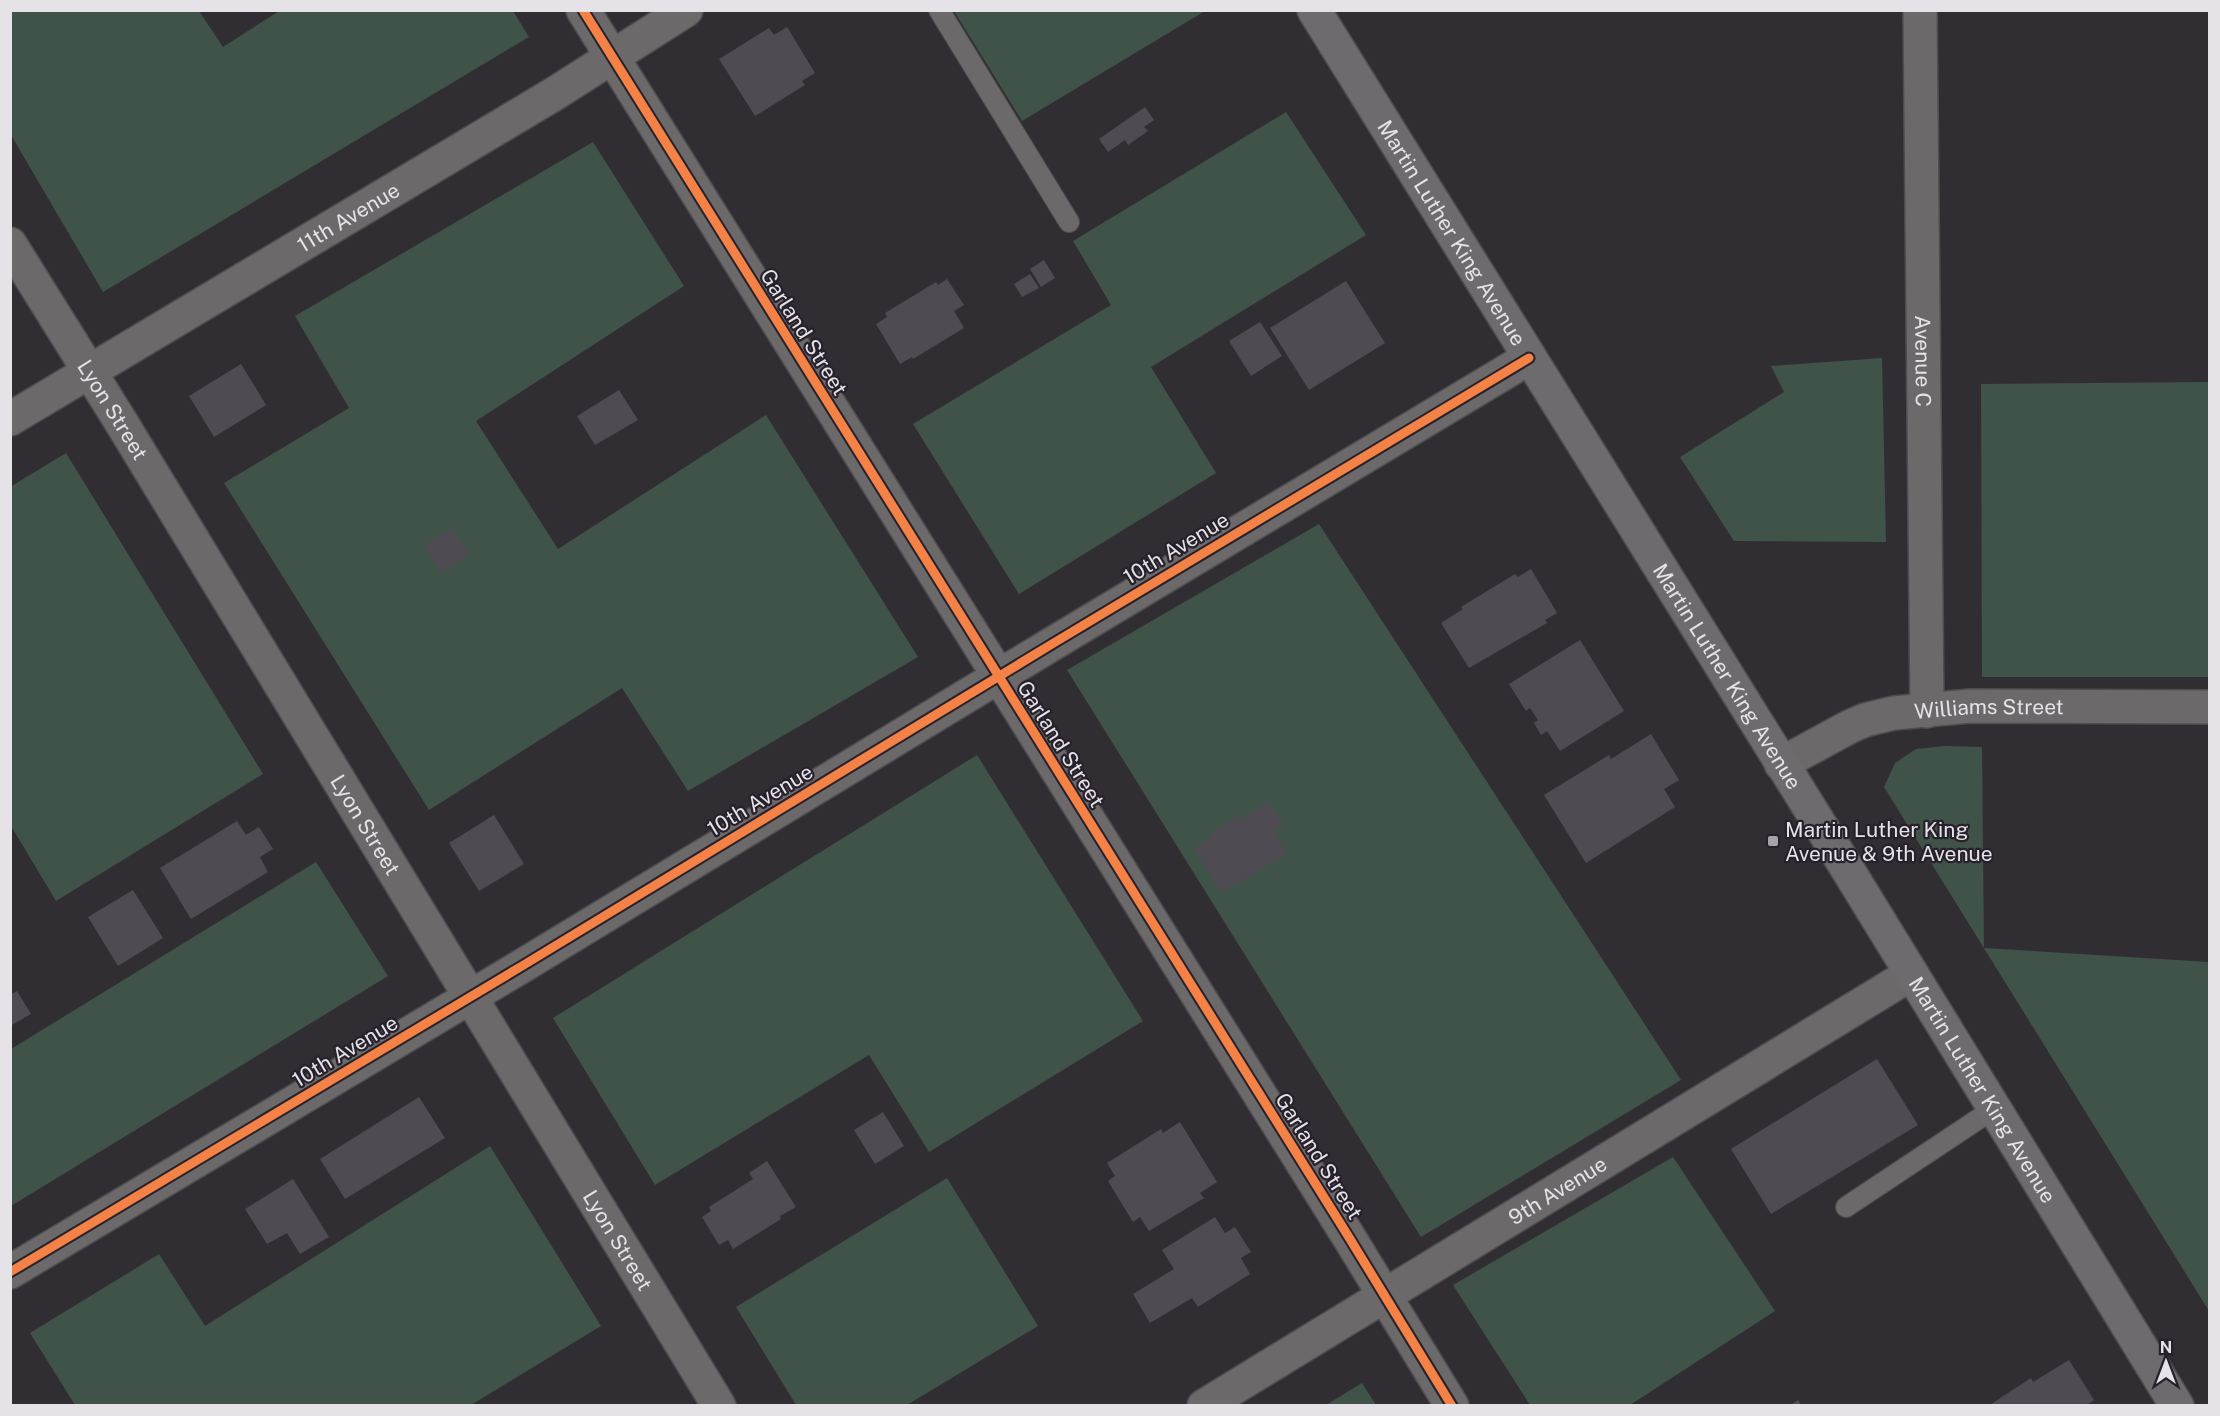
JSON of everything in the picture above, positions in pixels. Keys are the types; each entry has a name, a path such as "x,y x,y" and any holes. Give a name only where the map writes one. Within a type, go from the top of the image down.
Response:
{"main road":[{"name":"Martin Luther King Avenue","path":"1314,10 1995,1108 2177,1406"}],"street":[{"name":"Garland Street","path":"583,10 1452,1406"},
{"name":"11th Avenue","path":"10,419 554,94 686,10"},
{"name":"Avenue C","path":"1920,10 1927,711"},
{"name":"Lyon Street","path":"10,244 121,422 719,1406"},
{"name":"10th Avenue","path":"10,1272 1529,358"},
{"name":"Williams Street","path":"1781,764 1865,720 1894,713 1970,706 2210,707"},
{"name":"9th Avenue","path":"1204,1406 1911,974"}],"lane":[{"path":"939,10 1069,222"},
{"path":"1846,1207 1995,1108"}],"green space":[{"path":"10,11 199,11 223,47 279,11 513,11 529,37 103,292 11,135"},
{"path":"954,11 1205,11 1022,121"},
{"path":"1286,112 1366,235 1151,367 1216,473 1019,594 913,424 1111,305 1073,241"},
{"path":"593,142 684,286 476,421 558,549 766,415 918,657 688,791 622,688 429,810 224,483 349,408 295,316"},
{"path":"1882,358 1886,542 1734,541 1680,457 1784,392 1771,366"},
{"path":"2209,382 2209,677 1982,677 1981,384"},
{"path":"66,453 263,774 56,901 11,826 10,487"},
{"path":"1319,524 1681,1080 1421,1237 1067,670"},
{"path":"1945,746 1982,747 1984,948 2209,962 2209,1311 1884,787 1895,763 1916,749"},
{"path":"977,755 1143,1021 929,1152 869,1055 655,1185 553,1018"},
{"path":"316,862 388,976 11,1206 11,1049"},
{"path":"490,1146 601,1326 471,1405 75,1405 30,1333 159,1254 205,1326"},
{"path":"1673,1157 1775,1311 1630,1405 1530,1405 1453,1285"},
{"path":"947,1178 1038,1326 907,1405 796,1405 736,1307"},
{"path":"1362,1383 1376,1405 1326,1405"}],"building":[{"path":"787,27 815,73 802,81 805,85 755,116 719,59 769,28 774,35"},
{"path":"1145,107 1154,120 1144,127 1148,131 1128,145 1125,140 1108,152 1099,139"},
{"path":"1044,260 1055,278 1041,287 1030,269"},
{"path":"1030,274 1039,288 1022,297 1014,284"},
{"path":"947,279 964,305 954,311 964,328 913,359 912,357 900,364 876,324 887,317 885,313 936,282 938,285"},
{"path":"1346,281 1385,343 1309,390 1270,328"},
{"path":"1260,322 1282,356 1251,376 1229,341"},
{"path":"241,364 266,405 214,437 189,396"},
{"path":"619,390 638,420 595,445 577,416"},
{"path":"452,528 469,555 441,572 424,545"},
{"path":"1531,569 1557,613 1545,620 1547,623 1469,668 1441,623 1463,609 1461,607 1515,574 1518,577"},
{"path":"1580,640 1624,711 1560,751 1547,731 1541,735 1534,723 1538,720 1530,708 1526,711 1509,684"},
{"path":"1651,734 1679,780 1664,789 1675,807 1586,863 1544,795 1609,755 1611,759"},
{"path":"1269,802 1283,823 1273,830 1287,853 1222,893 1194,848 1211,838 1209,834 1239,815 1241,819"},
{"path":"494,815 524,864 479,891 449,843"},
{"path":"237,821 246,835 259,827 273,849 260,857 268,872 191,919 160,868"},
{"path":"133,890 163,938 118,966 88,917"},
{"path":"17,991 31,1014 10,1026 10,995"},
{"path":"1877,1059 1918,1125 1771,1214 1731,1149"},
{"path":"419,1097 445,1138 345,1199 320,1159"},
{"path":"883,1112 904,1146 875,1164 854,1130"},
{"path":"1180,1122 1217,1182 1200,1193 1204,1198 1149,1231 1140,1217 1133,1222 1108,1181 1115,1176 1107,1163 1161,1129 1163,1133"},
{"path":"767,1161 796,1207 733,1249 728,1240 719,1245 702,1217 711,1211 709,1207 753,1179 749,1173"},
{"path":"293,1179 329,1237 300,1254 287,1233 267,1244 245,1209"},
{"path":"1215,1217 1225,1233 1235,1227 1251,1252 1241,1258 1250,1274 1198,1307 1192,1298 1150,1323 1133,1294 1174,1269 1162,1250"},
{"path":"2069,1360 2094,1400 2086,1406 1988,1406 2031,1378 2033,1382"},
{"path":"1798,1400 1802,1406 1789,1406"}],"cycle path":[{"path":"583,10 1452,1406"},
{"path":"10,1272 1529,358"}],"place":[{"name":"Martin Luther King Avenue & 9th Avenue","path":"1773,841"}]}
